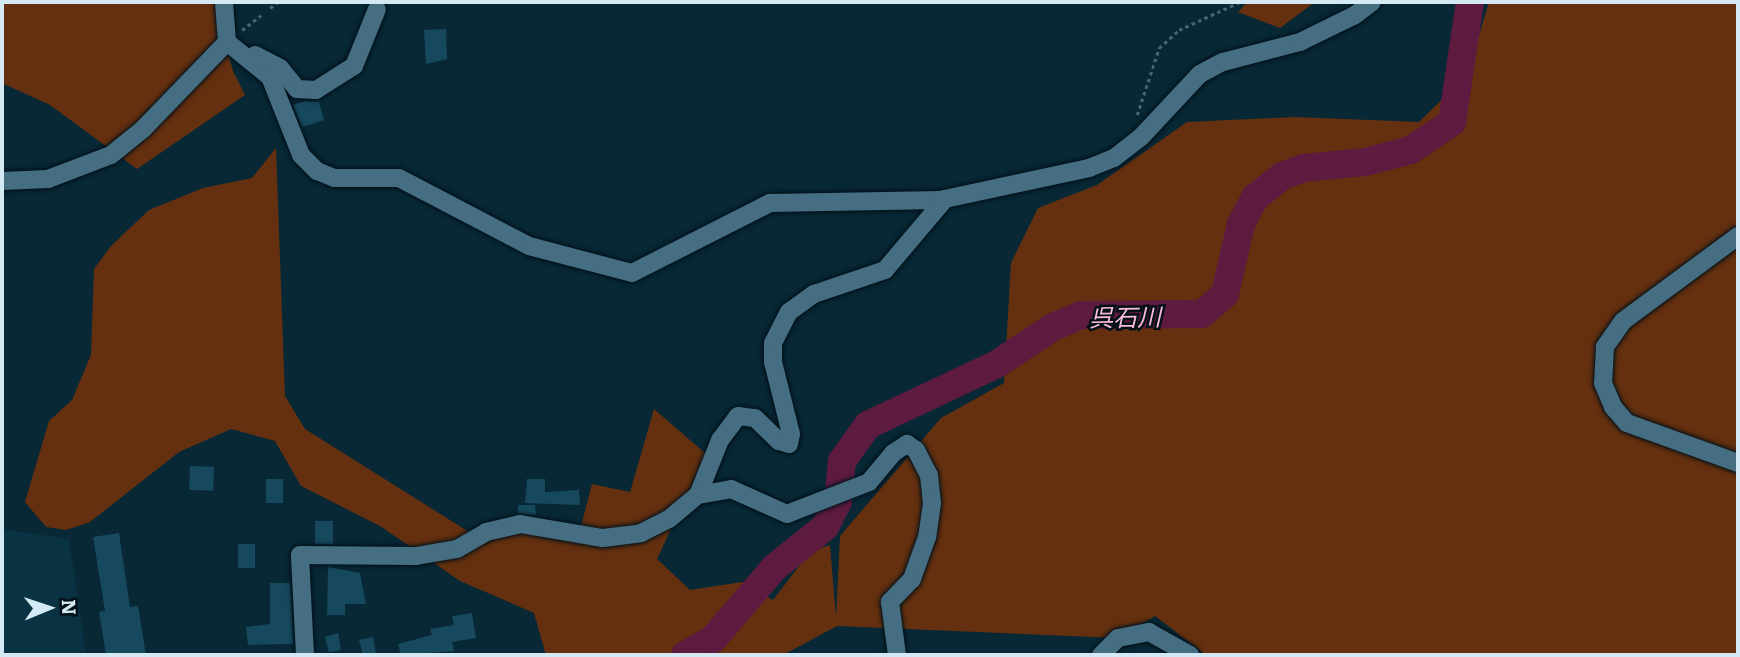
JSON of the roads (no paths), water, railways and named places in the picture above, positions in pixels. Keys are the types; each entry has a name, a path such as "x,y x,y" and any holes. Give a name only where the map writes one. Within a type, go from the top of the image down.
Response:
{"street":[{"path":"225,2 235,46 270,77 301,155 317,171 334,178 399,178 530,246 610,269 640,270 715,227 770,203 945,199 1024,184 1114,159 1200,74 1223,62 1300,42 1372,2"},
{"path":"235,46 265,58 297,89 316,90 354,66 377,9"},
{"path":"2,181 48,178 110,155 235,46"},
{"path":"698,495 720,440 738,416 755,418 779,442 789,444 791,434 773,352 789,312 814,294 885,270 945,199"},
{"path":"1738,236 1623,321 1605,347 1602,383 1613,407 1627,423 1738,463"},
{"path":"304,655 300,555 416,556 457,549 486,532 520,524 603,538 641,533 669,519 698,495 731,488 787,514 869,482 893,453 907,444 916,450 929,475 932,503 927,537 912,579 890,602 897,655"},
{"path":"1101,655 1118,638 1149,632 1190,655"}],"waterway":[{"name":"呉石川","path":"685,655 713,639 775,567 825,527 838,501 842,461 868,425 997,364 1053,327 1081,315 1202,314 1225,294 1241,224 1255,198 1282,176 1304,168 1365,162 1411,150 1452,122 1470,2"}]}
